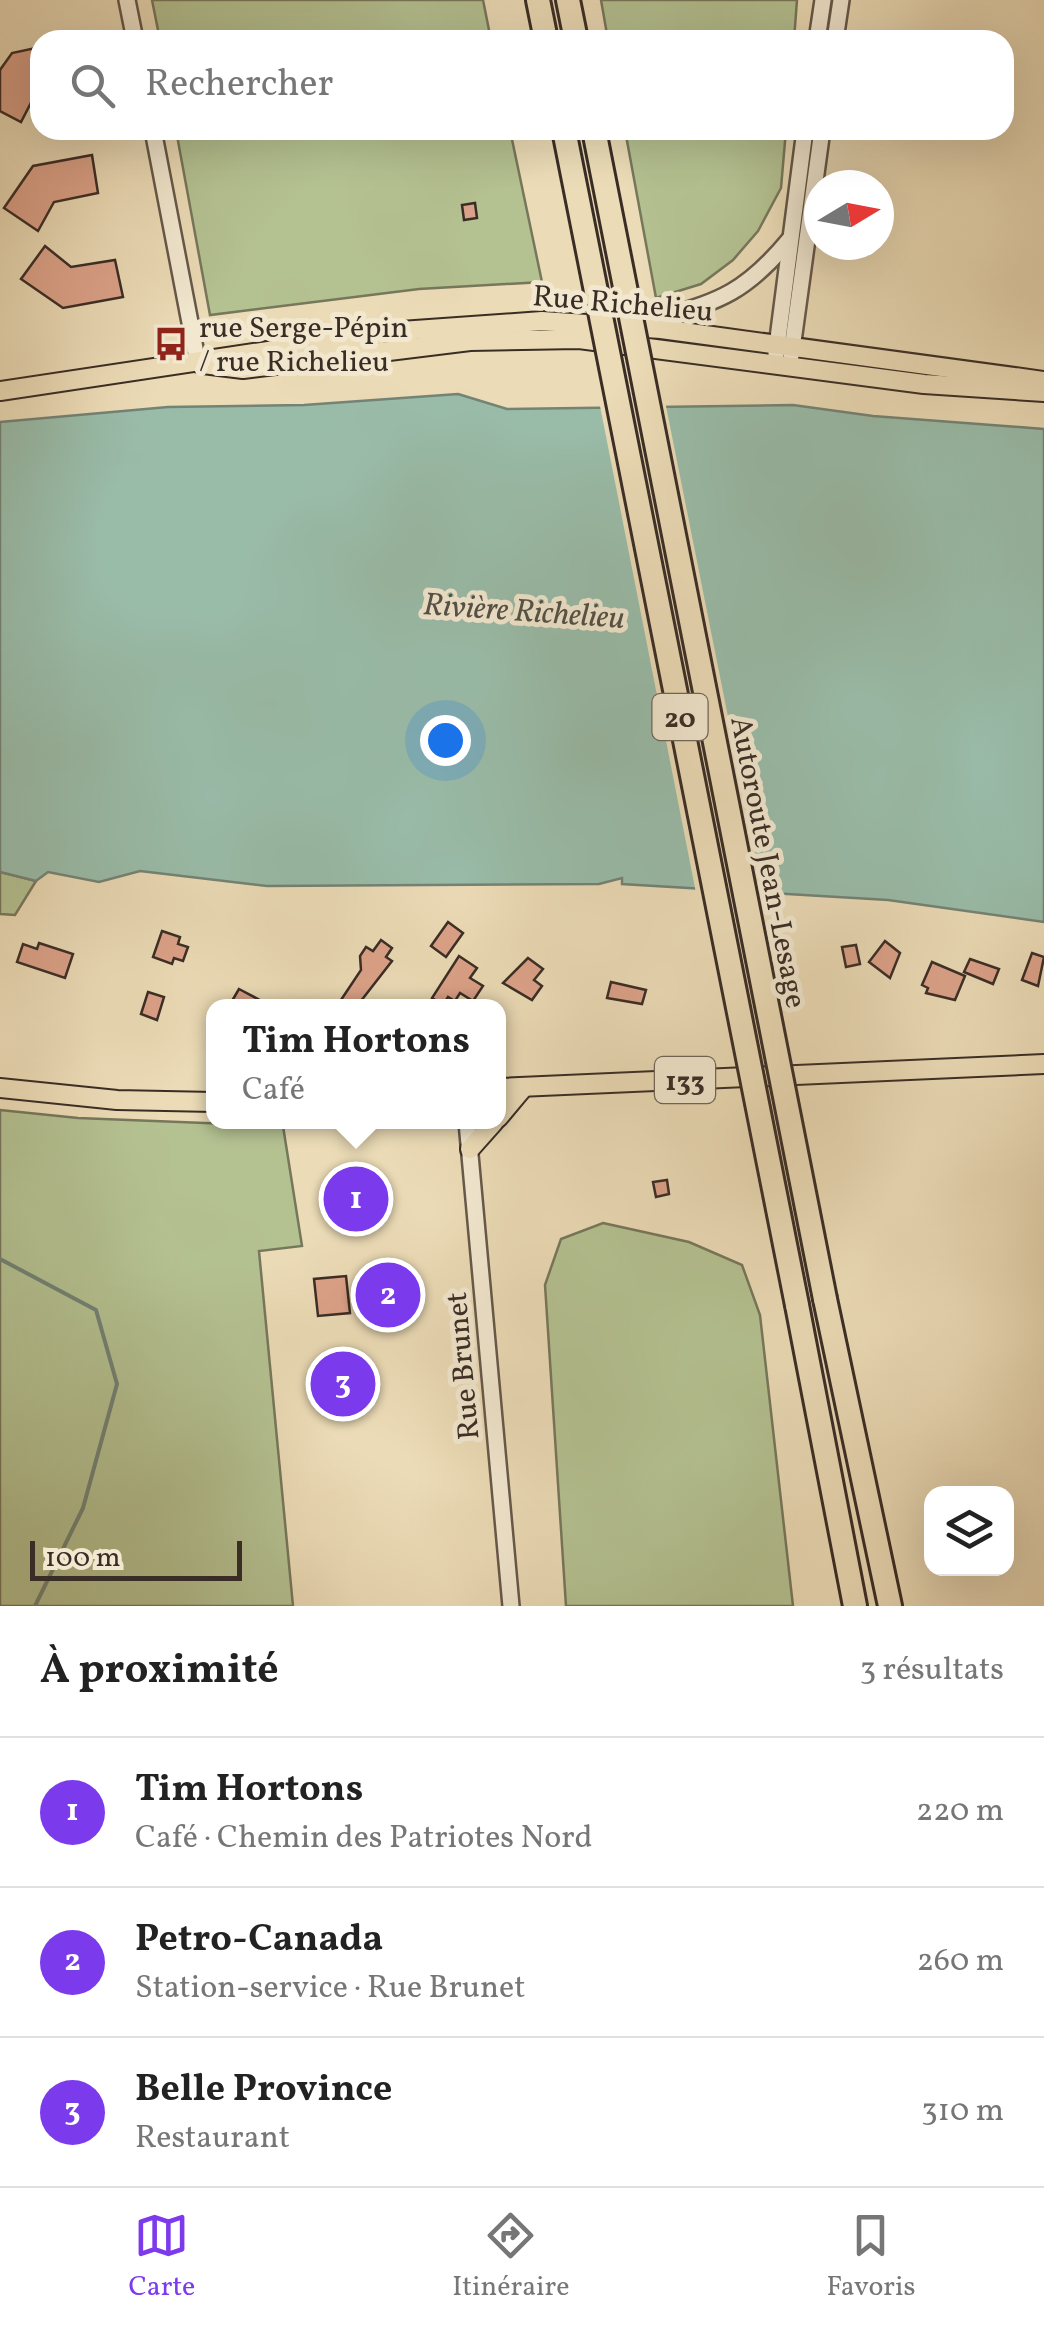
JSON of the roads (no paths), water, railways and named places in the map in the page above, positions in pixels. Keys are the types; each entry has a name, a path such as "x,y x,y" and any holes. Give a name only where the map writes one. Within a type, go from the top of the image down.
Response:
{"highway":[{"path":"538,0 544,30"},
{"path":"568,0 574,30"},
{"name":"Autoroute Jean-Lesage","path":"566,140 855,1606"},
{"name":"Autoroute Jean-Lesage","path":"596,140 890,1606"}],"main road":[{"name":"Rue Richelieu","path":"0,391 198,364 224,355 460,325 542,320 634,326 924,384 1044,392"},
{"name":"Rue Richelieu","path":"198,364 243,369 511,338 599,340 1044,380"},
{"name":"133","path":"506,1088 1044,1064"},
{"path":"506,1109 524,1087"},
{"path":"0,1088 135,1102 206,1102"},
{"path":"470,1149 489,1129"}],"street":[{"path":"127,0 133,30"},
{"path":"820,30 824,0"},
{"path":"836,30 841,0"},
{"path":"155,140 198,364"},
{"path":"783,356 789,240 804,140"},
{"path":"783,356 820,140"},
{"path":"634,326 738,291 764,270 789,240"},
{"name":"Rue Brunet","path":"468,1129 510,1606"}],"water":[{"name":"Rivière Richelieu","path":"458,394 507,409 793,405 873,416 1044,429 1044,922 888,900 622,884 622,878 599,884 267,886 140,871 99,882 48,872 36,881 0,872 0,422 168,407 304,405"}],"waterway":[{"path":"0,1259 96,1310 117,1384 83,1508 35,1606"}],"place":[{"name":"rue Serge-Pépin / rue Richelieu","path":"171,344"},
{"name":"Tim Hortons","path":"356,1199"},
{"name":"Petro-Canada","path":"388,1295"},
{"name":"Belle Province","path":"343,1384"}]}
